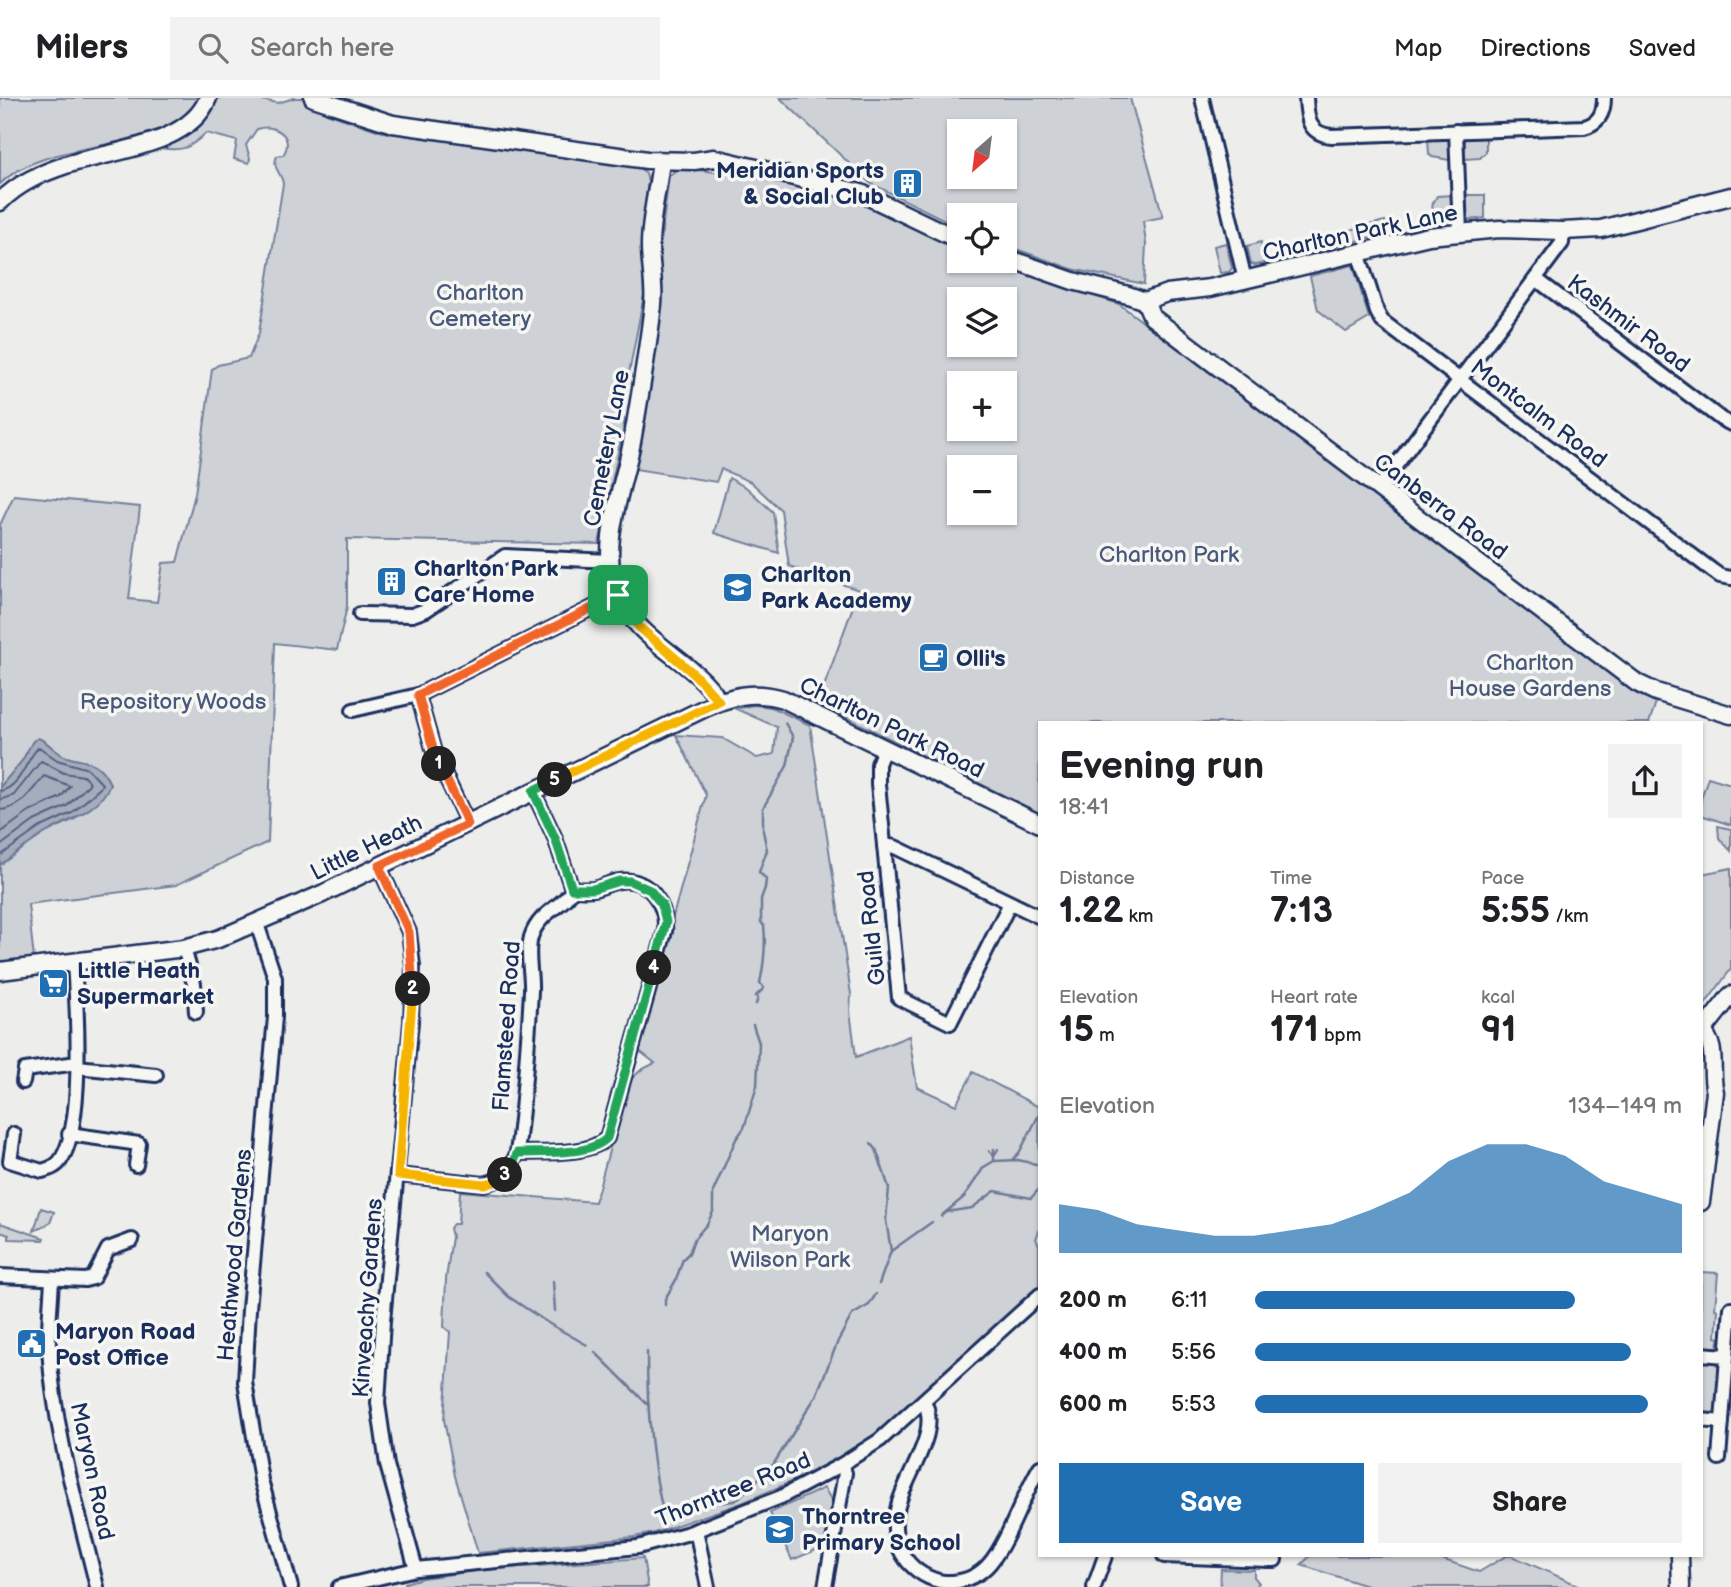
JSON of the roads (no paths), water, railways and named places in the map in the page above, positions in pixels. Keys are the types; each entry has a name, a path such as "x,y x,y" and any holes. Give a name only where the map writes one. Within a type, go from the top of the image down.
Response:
{"street":[{"path":"0,202 25,182 43,174 68,164 145,144 178,130 192,121 208,98"},
{"path":"313,98 393,124 661,161 694,161 708,158 861,193 947,234"},
{"path":"1202,98 1245,280"},
{"path":"1306,98 1309,123 1322,135 1591,125 1601,117 1604,98"},
{"path":"1456,131 1460,232"},
{"name":"Cemetery Lane","path":"661,161 650,244 653,300 647,351 612,534 610,561 618,595 639,627 694,674 719,701"},
{"name":"Charlton Park Lane","path":"1145,302 1167,293 1210,288 1406,240 1499,229 1563,231 1618,226 1731,196"},
{"path":"1379,488 1562,243 1563,231"},
{"name":"Montcalm Road","path":"1358,252 1382,321 1713,571 1720,576 1731,578"},
{"path":"1017,262 1145,302"},
{"name":"Kashmir Road","path":"1536,279 1731,424"},
{"name":"Canberra Road","path":"1145,302 1152,317 1637,682 1656,692 1731,715"},
{"path":"360,614 398,616 419,613 505,556 610,561"},
{"path":"354,709 418,695 618,595"},
{"name":"Charlton Park Road","path":"719,701 750,694 772,696 1038,823"},
{"path":"418,695 434,752 468,824"},
{"name":"Little Heath","path":"7,971 184,948 218,939 257,924 468,824 719,701"},
{"name":"Guild Road","path":"884,749 877,771 899,998 950,1023 1010,903"},
{"path":"398,1175 484,1184 495,1182 504,1176 513,1166 517,1153 587,1149 607,1138 666,922 662,905 642,884 619,881 593,889 572,889 555,838 533,791"},
{"path":"884,845 895,847 1038,916"},
{"name":"Kinveachy Gardens","path":"379,866 409,932 413,966 411,1022 383,1321 379,1403 387,1465 416,1569"},
{"name":"Flamsteed Road","path":"517,1153 531,989 531,937 542,917 570,895 572,889"},
{"name":"Heathwood Gardens","path":"257,924 275,978 275,1017 248,1309 245,1382 261,1480 290,1587"},
{"path":"184,948 194,984 196,1013"},
{"path":"14,1134 10,1161 41,1171 58,1164 65,1152 77,1065 74,962"},
{"path":"1703,1031 1731,995"},
{"path":"1703,1033 1712,1043 1706,1079 1716,1092 1703,1187"},
{"path":"23,1082 25,1070 77,1065 156,1075"},
{"path":"69,1134 139,1144 136,1165"},
{"path":"0,1276 85,1280 93,1278 108,1249 132,1240"},
{"name":"Maryon Road","path":"52,1279 49,1347 57,1412 97,1587"},
{"name":"Thorntree Road","path":"339,1587 416,1569 638,1547 696,1530 781,1497 841,1465 880,1440 1038,1298"},
{"path":"1719,1458 1731,1308"},
{"path":"1703,1354 1727,1356"},
{"path":"924,1401 928,1409 927,1435 907,1479 895,1521 901,1551 922,1574 932,1579 952,1582 965,1580 982,1571 995,1556 1038,1471"},
{"path":"1703,1420 1721,1422"},
{"path":"825,1587 845,1473 841,1465"},
{"path":"696,1530 708,1587"},
{"path":"1094,1587 1105,1557"},
{"path":"1190,1557 1268,1560 1275,1560 1275,1557"},
{"path":"1680,1557 1681,1587"}],"water":[{"path":"38,738 60,754 94,764 105,774 110,784 105,794 90,809 41,836 0,865 0,787 22,761 33,741"}],"waterway":[{"path":"756,1004 756,996 764,988 760,983 765,940 761,922 761,899 766,879 759,872 767,850 763,831 763,808 787,766 793,737 785,723"},
{"path":"665,1305 665,1299 676,1280 683,1259 713,1212 713,1192 736,1139 744,1128 757,1086 759,1043 753,1025"},
{"path":"1012,1160 1019,1153 1038,1117"},
{"path":"871,1143 876,1149 889,1188 886,1220 891,1251"},
{"path":"994,1149 994,1161"},
{"path":"989,1151 994,1156 998,1149"},
{"path":"946,1212 964,1197 984,1167 994,1161 1018,1160 1038,1165"},
{"path":"941,1216 946,1212 972,1208 995,1191 1031,1198 1038,1190"},
{"path":"879,1284 891,1251 932,1222"},
{"path":"484,1272 509,1297 587,1345"},
{"path":"553,1281 555,1311"},
{"path":"684,1506 735,1501 773,1465 816,1396 838,1341 852,1315 869,1305 876,1294"},
{"path":"595,1352 649,1406"},
{"path":"647,1352 651,1434 664,1516"},
{"path":"664,1512 675,1508"}],"place":[{"name":"Meridian Sports & Social Club","path":"907,183"},
{"name":"Charlton Park Care Home","path":"391,581"},
{"name":"Charlton Park Academy","path":"738,587"},
{"name":"Olli's","path":"933,658"},
{"name":"Little Heath Supermarket","path":"54,983"},
{"name":"Maryon Road Post Office","path":"32,1344"},
{"name":"Thorntree Primary School","path":"779,1529"}],"park label":[{"name":"Charlton Cemetery","path":"480,305"},
{"name":"Charlton Park","path":"1169,554"},
{"name":"Charlton House Gardens","path":"1530,675"},
{"name":"Repository Woods","path":"173,701"},
{"name":"Maryon Wilson Park","path":"790,1246"}]}
